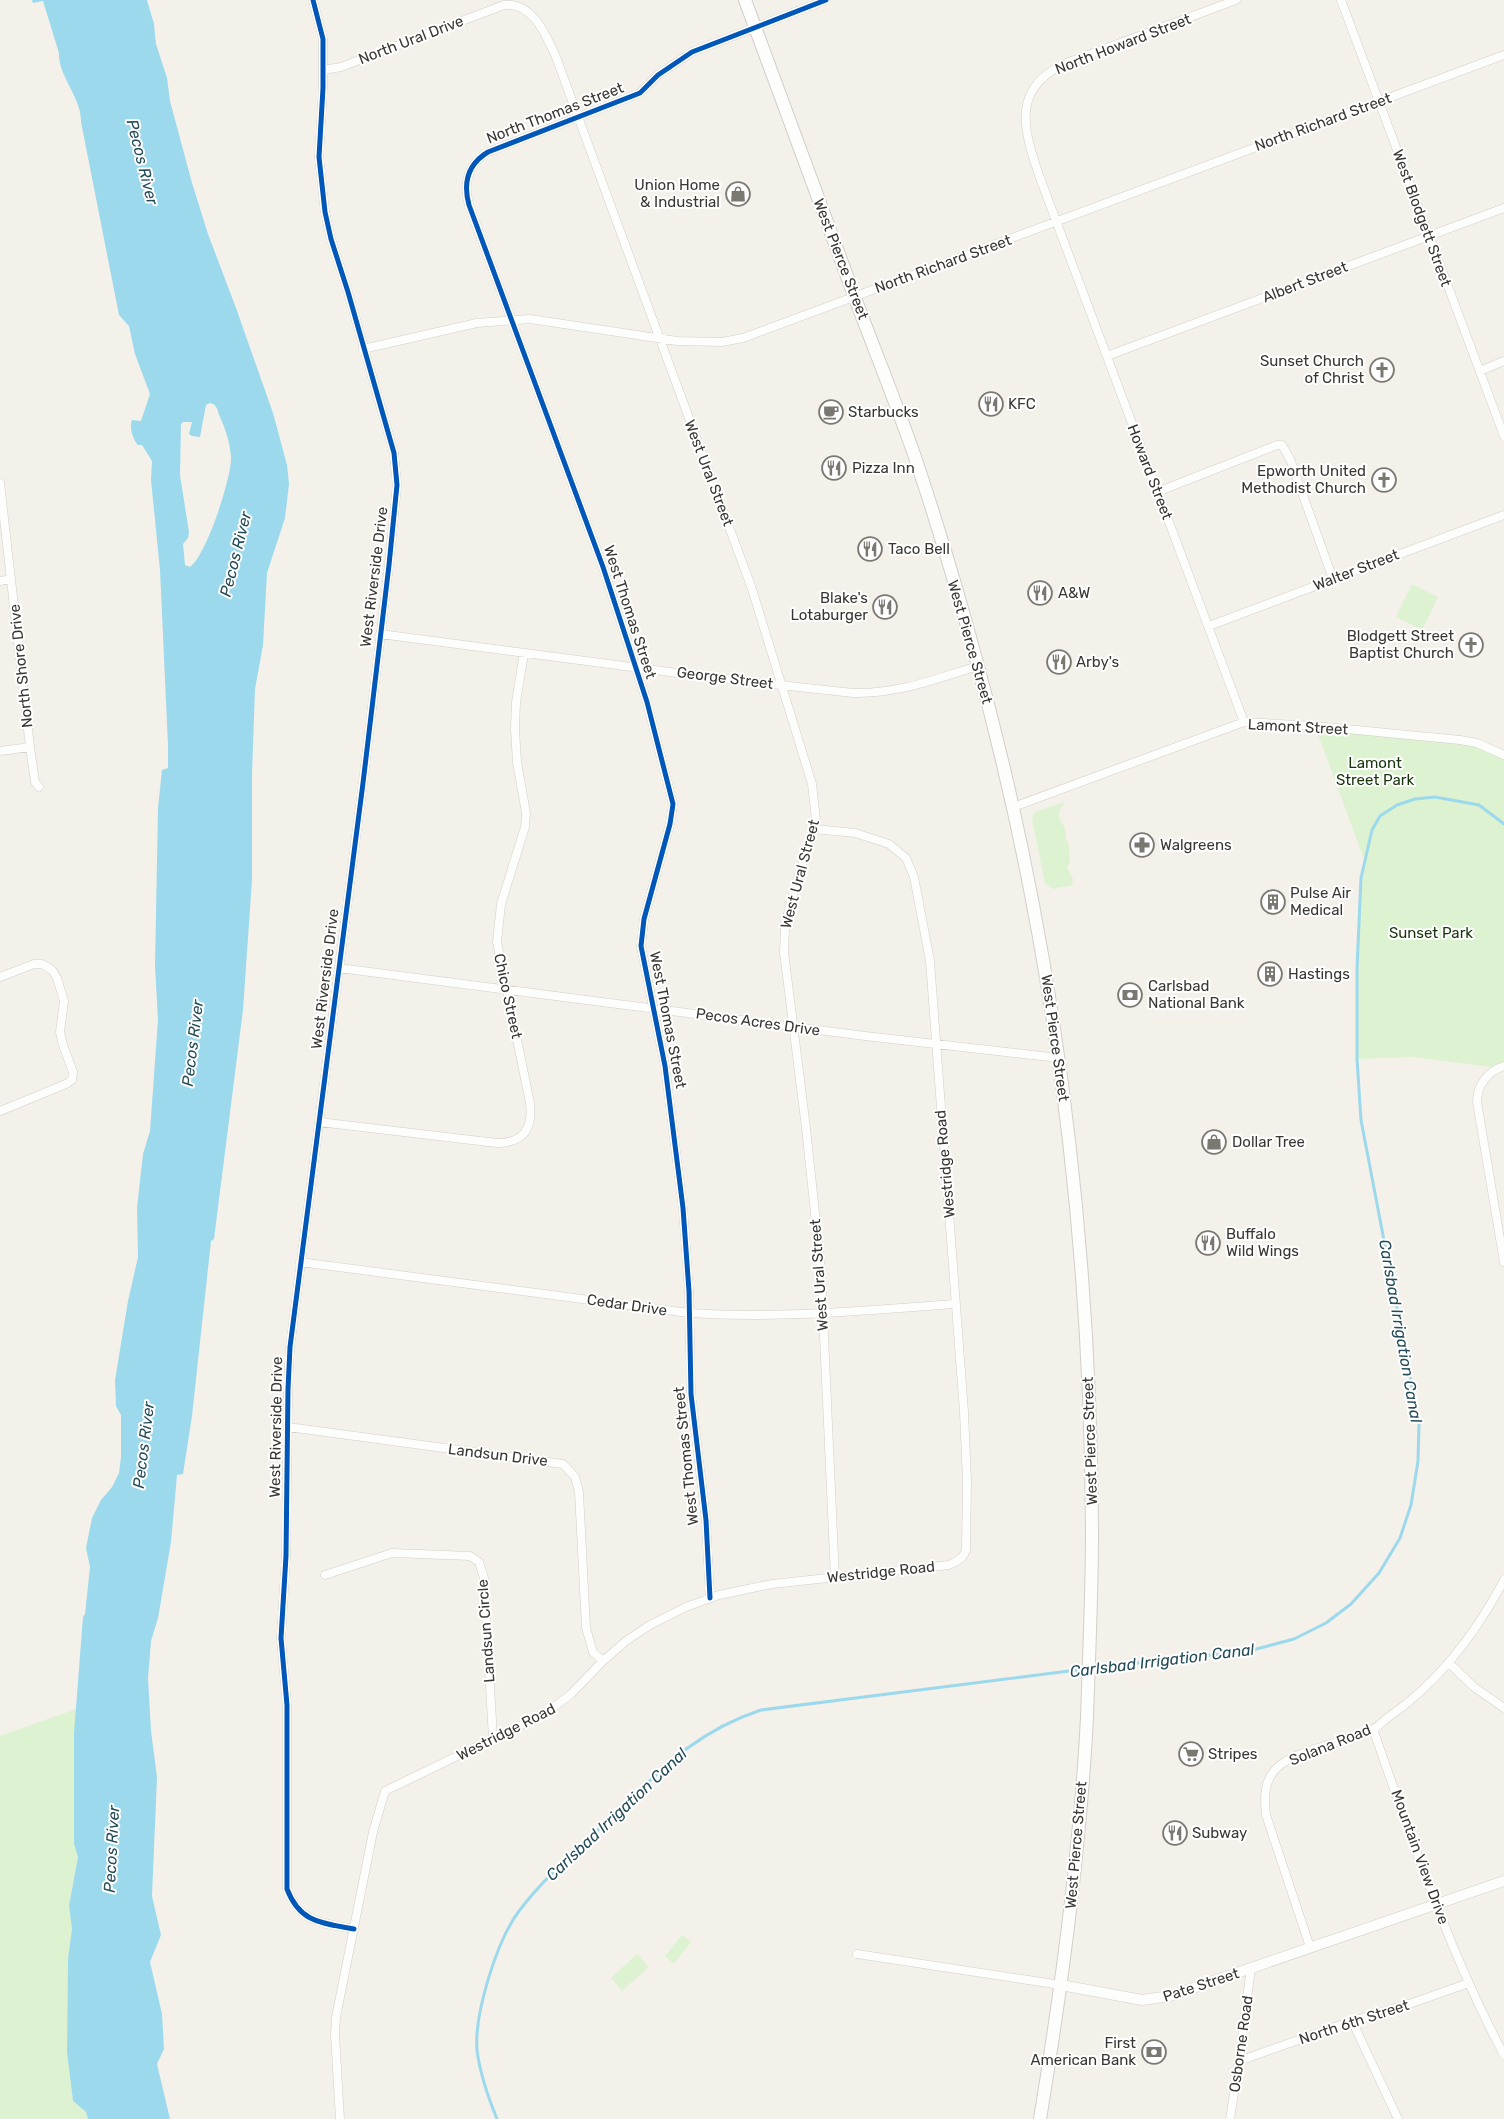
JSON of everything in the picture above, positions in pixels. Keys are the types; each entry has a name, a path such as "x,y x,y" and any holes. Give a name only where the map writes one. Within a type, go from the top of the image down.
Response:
{"highway":[{"name":"West Pierce Street","path":"744,0 915,458 947,558 978,666 1013,807 1043,955 1059,1058 1085,1308 1092,1535 1088,1686 1075,1866 1061,1985 1040,2119"}],"street":[{"name":"West Riverside Drive","path":"313,0 323,39 319,158 324,204 331,239 348,292 394,454 396,467 395,513 290,1347 286,1556 281,1638 287,1705 287,1890 296,1908 304,1916 315,1921 354,1929"},
{"name":"North Thomas Street","path":"472,213 465,185 480,157 516,140 640,93 658,75 692,52 826,0"},
{"name":"North Howard Street","path":"1056,221 1025,130 1027,104 1034,88 1058,66 1236,0"},
{"name":"West Blodgett Street","path":"1341,0 1504,436"},
{"name":"North Ural Drive","path":"323,70 341,67 493,9 504,6 517,6 529,14 544,33 556,57 577,118"},
{"name":"North Richard Street","path":"363,349 477,323 530,320 658,338 705,342 735,340 1504,55"},
{"name":"West Ural Street","path":"577,118 752,589 812,784 816,810 814,829 792,897 784,938 784,952 819,1251 835,1578"},
{"name":"Albert Street","path":"1107,356 1504,208"},
{"name":"West Thomas Street","path":"472,213 600,558 647,702 673,804 670,824 649,895 641,936 642,957 665,1066 670,1100 688,1256 691,1394 706,1520 710,1598"},
{"name":"Howard Street","path":"1056,221 1244,722"},
{"path":"1480,370 1504,361"},
{"path":"1157,492 1282,445 1290,460 1333,579"},
{"name":"North Shore Drive","path":"0,483 30,747 35,782 39,787"},
{"name":"Walter Street","path":"1209,626 1504,515"},
{"path":"0,580 11,579"},
{"name":"George Street","path":"380,634 853,693 876,694 903,690 978,666"},
{"name":"Chico Street","path":"319,1122 497,1143 507,1143 518,1139 528,1127 532,1113 498,950 497,933 501,904 518,852 526,813 517,762 515,730 516,702 524,652"},
{"name":"Lamont Street","path":"1013,807 1244,722 1315,726 1460,740 1478,744 1504,755"},
{"path":"0,751 30,747"},
{"name":"Westridge Road","path":"340,2119 334,2035 336,2017 373,1832 385,1791 559,1705 626,1641 650,1625 686,1607 710,1598 772,1584 949,1565 964,1556 968,1541 967,1482 956,1304 930,960 914,877 906,858 894,846 872,837 814,829"},
{"path":"0,977 34,964 42,964 52,970 57,978 64,1001 60,1032 73,1072 72,1080 66,1084 0,1110"},
{"name":"Pecos Acres Drive","path":"339,968 936,1045 1059,1058"},
{"path":"1504,1066 1488,1075 1477,1091 1477,1102 1504,1262"},
{"name":"Cedar Drive","path":"300,1262 689,1313 757,1316 956,1304"},
{"name":"Landsun Drive","path":"288,1427 563,1464 572,1473 577,1484 586,1628 593,1652 603,1661"},
{"name":"Landsun Circle","path":"325,1575 392,1553 470,1556 479,1562 484,1578 493,1739"},
{"name":"Solana Road","path":"1310,1947 1266,1815 1264,1798 1266,1787 1278,1766 1294,1757 1373,1730 1423,1690 1449,1664 1470,1635 1504,1580"},
{"path":"1449,1664 1474,1687 1504,1708"},
{"name":"Mountain View Drive","path":"1373,1730 1437,1904 1469,1984 1503,2052"},
{"name":"Pate Street","path":"856,1954 1061,1985 1142,2000 1170,1996 1504,1881"},
{"name":"Osborne Road","path":"1230,2119 1240,2060 1250,1968"},
{"name":"North 6th Street","path":"1240,2060 1352,2021 1469,1984"},
{"path":"1352,2021 1398,2119"}],"green space":[{"path":"1412,584 1438,597 1422,630 1396,617"},
{"name":"Sunset Park","path":"1315,726 1460,740 1504,755 1504,1066 1499,1068 1412,1057 1357,1059 1359,898 1365,862"},
{"path":"1065,802 1059,811 1059,818 1065,828 1066,840 1069,844 1070,859 1067,867 1073,879 1072,885 1053,889 1045,884 1032,819 1035,812"},
{"path":"76,1709 74,1844 78,1857 69,1906 72,1929 68,1959 67,2052 73,2101 86,2112 88,2119 0,2119 0,1736"},
{"path":"682,1935 691,1942 674,1964 665,1956"},
{"path":"637,1954 649,1967 622,1991 611,1978"}],"water":[{"name":"Pecos River","path":"32,0 147,0 154,24 156,44 167,78 170,101 192,183 208,234 273,413 287,465 289,484 285,518 267,573 263,645 255,689 252,774 252,880 243,1010 214,1239 211,1241 192,1416 183,1474 177,1475 171,1542 158,1618 151,1641 148,1678 151,1731 157,1777 152,1896 161,1935 150,1962 162,2014 164,2049 157,2064 170,2119 88,2119 86,2112 73,2101 67,2052 68,1959 72,1929 69,1906 78,1857 74,1844 74,1733 83,1617 85,1614 90,1567 86,1548 92,1518 101,1500 112,1487 119,1473 121,1457 121,1415 116,1406 115,1380 128,1301 138,1257 137,1208 143,1154 150,1131 158,1020 155,966 158,808 162,770 168,768 168,745 160,570 151,480 152,461 142,445 136,443 131,426 132,420 141,421 150,394 135,354 129,326 119,315 78,104 62,70 59,53 43,1 33,3","holes":["210,403 217,408 227,437 230,447 230,467 223,498 210,533 196,560 190,567 185,565 183,544 188,538 189,532 180,475 181,424 183,422 192,422 189,434 200,437 206,405"]}],"waterway":[{"name":"Carlsbad Irrigation Canal","path":"1091,1668 1249,1651 1294,1639 1326,1623 1351,1604 1379,1573 1400,1538 1411,1505 1418,1461 1419,1424 1361,1120 1357,1059 1357,968 1361,878 1372,830 1380,816 1397,805 1415,799 1435,797 1479,805 1504,824"},
{"name":"Carlsbad Irrigation Canal","path":"497,2119 480,2068 477,2035 483,1998 495,1958 511,1924 519,1911 553,1873 681,1753 717,1729 761,1710 1085,1669"}],"cycle path":[{"path":"313,0 323,39 323,88 319,157 325,212 331,239 394,453 397,485 363,783 290,1347 288,1389 286,1556 281,1638 287,1705 287,1889 298,1909 313,1920 354,1929"},
{"path":"710,1598 706,1520 691,1394 689,1291 683,1208 665,1066 641,946 644,919 670,824 673,804 647,702 603,567 469,205 467,182 476,162 488,152 640,93 658,75 692,52 826,0"}],"place":[{"name":"Union Home & Industrial","path":"738,194"},
{"name":"Sunset Church of Christ","path":"1382,370"},
{"name":"KFC","path":"991,404"},
{"name":"Starbucks","path":"831,412"},
{"name":"Pizza Inn","path":"834,468"},
{"name":"Epworth United Methodist Church","path":"1384,480"},
{"name":"Taco Bell","path":"870,549"},
{"name":"A&W","path":"1040,593"},
{"name":"Blake's Lotaburger","path":"885,607"},
{"name":"Blodgett Street Baptist Church","path":"1471,645"},
{"name":"Arby's","path":"1059,662"},
{"name":"Walgreens","path":"1142,845"},
{"name":"Pulse Air Medical","path":"1273,902"},
{"name":"Hastings","path":"1270,974"},
{"name":"Carlsbad National Bank","path":"1130,995"},
{"name":"Dollar Tree","path":"1214,1142"},
{"name":"Buffalo Wild Wings","path":"1208,1243"},
{"name":"Stripes","path":"1191,1754"},
{"name":"Subway","path":"1175,1833"},
{"name":"First American Bank","path":"1154,2052"}],"park label":[{"name":"Lamont Street Park","path":"1375,772"}]}
